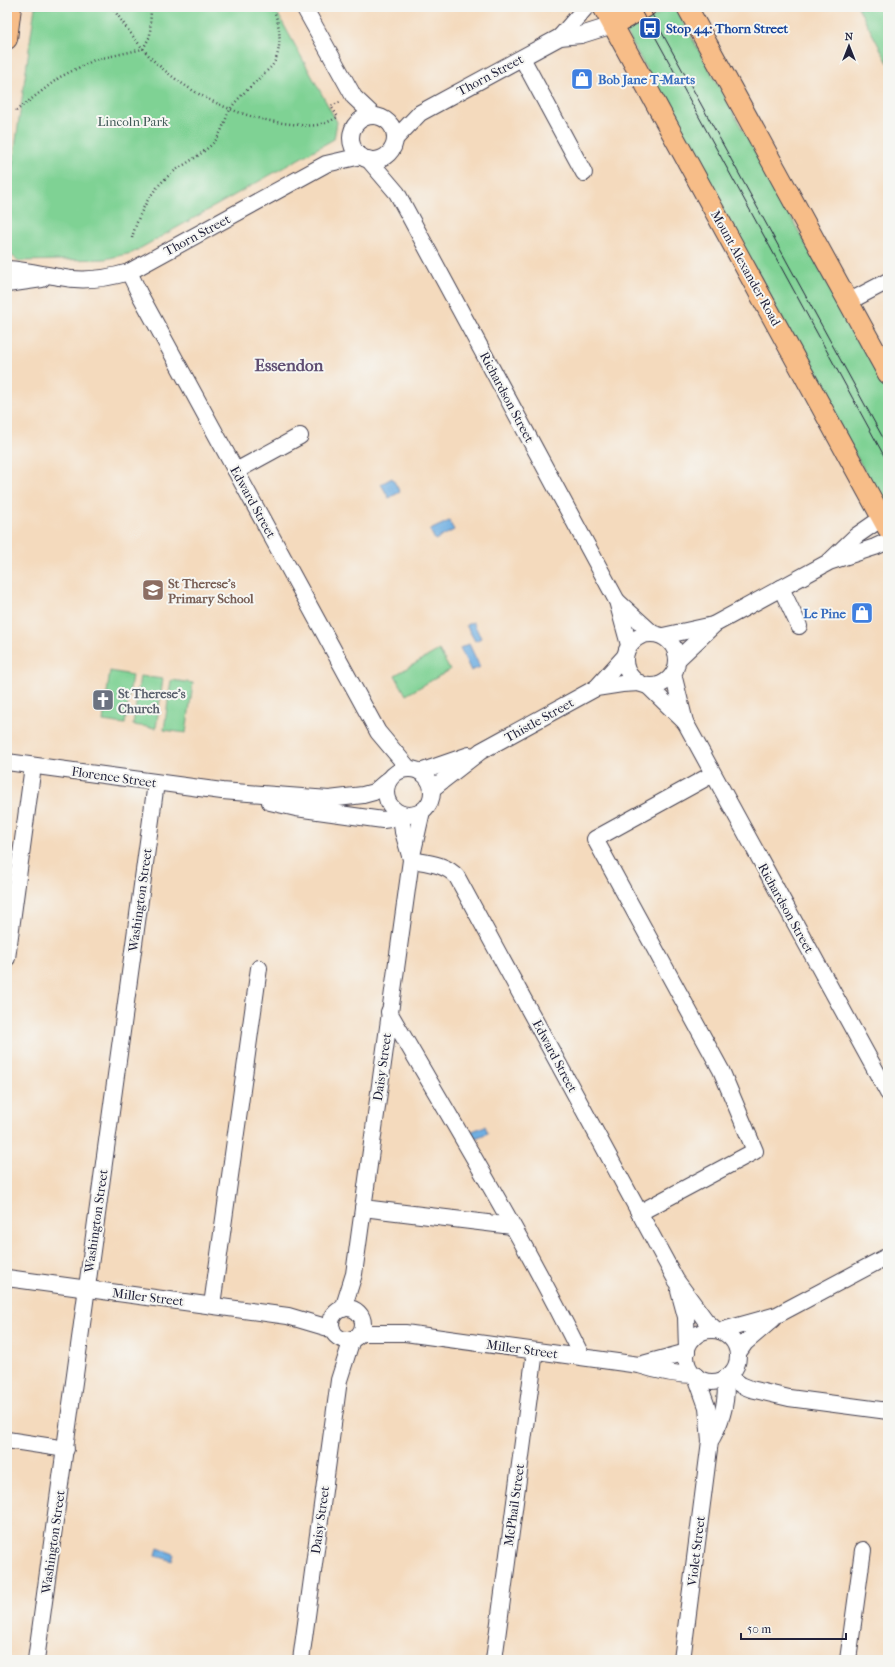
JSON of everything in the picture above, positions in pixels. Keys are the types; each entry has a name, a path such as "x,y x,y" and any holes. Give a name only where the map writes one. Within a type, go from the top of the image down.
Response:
{"main road":[{"path":"7,39 11,7"},
{"name":"Mount Alexander Road","path":"603,7 886,521"},
{"path":"613,26 646,7"},
{"path":"687,7 888,374"}],"street":[{"path":"304,7 354,97 392,128 395,140 391,150 382,158 365,157 353,145 354,97"},
{"name":"Thorn Street","path":"395,140 420,113 560,37 586,7"},
{"name":"Thorn Street","path":"560,37 588,34 613,26"},
{"path":"522,58 584,173"},
{"name":"Thorn Street","path":"379,117 420,113"},
{"path":"354,131 362,119 379,117"},
{"name":"Thorn Street","path":"326,164 354,131"},
{"name":"Richardson Street","path":"388,154 396,193"},
{"name":"Thorn Street","path":"7,284 60,278 84,280 107,278 129,272 326,164 365,157"},
{"name":"Richardson Street","path":"365,157 396,193 617,601 627,651"},
{"name":"Thorn Street","path":"7,269 41,272 60,278"},
{"name":"Edward Street","path":"129,272 139,293 378,732 390,778"},
{"path":"848,302 888,281"},
{"path":"236,471 300,436"},
{"path":"828,562 856,536 886,521"},
{"path":"715,624 657,634 643,634 635,639 627,651 625,664 628,672 633,679 644,685 662,684 676,666 715,624 828,562 875,547 888,541"},
{"path":"781,588 799,626"},
{"name":"Richardson Street","path":"617,601 657,634"},
{"path":"657,634 674,645 676,666"},
{"name":"Thistle Street","path":"596,688 627,651"},
{"name":"Richardson Street","path":"676,666 685,722 888,1093"},
{"name":"Thistle Street","path":"432,789 481,751 596,688 620,684 644,685"},
{"name":"Richardson Street","path":"644,685 685,722"},
{"name":"Edward Street","path":"378,732 415,771"},
{"name":"Thistle Street","path":"415,771 481,751"},
{"name":"Florence Street","path":"7,762 222,791 329,799 347,798 374,792 390,778"},
{"path":"7,958 33,766"},
{"path":"403,770 415,771 426,776 432,789 430,801 422,811 412,815 400,814 393,809 385,796 390,778 403,770"},
{"path":"639,1213 755,1151 721,1070 595,839 713,774"},
{"name":"Washington Street","path":"36,1660 156,783"},
{"name":"Florence Street","path":"222,791 296,808 383,820 390,819 400,814"},
{"name":"Daisy Street","path":"301,1660 389,1012 411,860 422,811"},
{"name":"Daisy Street","path":"400,814 403,832 411,860"},
{"name":"Edward Street","path":"411,860 444,867 452,871 457,877 676,1280 706,1321 718,1330"},
{"path":"212,1305 259,968"},
{"path":"389,1012 512,1226 566,1324 582,1357"},
{"path":"363,1208 512,1226"},
{"path":"718,1330 732,1339 738,1353 737,1364 726,1377 719,1381 707,1381 696,1375 688,1365 687,1351 692,1339 699,1333 707,1330 718,1330 777,1315 888,1256"},
{"name":"Miller Street","path":"7,1278 347,1323 405,1333 639,1365 659,1372 679,1375 696,1375"},
{"name":"Edward Street","path":"676,1280 686,1317 687,1351"},
{"path":"738,1353 745,1344 768,1325 777,1315"},
{"name":"McPhail Street","path":"494,1660 535,1351"},
{"name":"Miller Street","path":"639,1365 687,1351"},
{"name":"Violet Street","path":"682,1660 710,1441 708,1407 696,1375"},
{"path":"726,1377 751,1389 789,1398 888,1411"},
{"name":"Violet Street","path":"710,1441 719,1426 726,1398 726,1377"},
{"path":"7,1440 66,1449"},
{"path":"848,1660 863,1550"}],"path":[{"path":"112,7 143,49 166,71 206,98 231,109 269,121 308,126 321,124 338,117 331,106 354,97"},
{"path":"16,111 60,77 94,60 143,49 150,36 151,7"},
{"path":"132,238 135,227 150,196 162,182 200,155 216,139 231,109 277,59 280,42 273,9 279,7"}],"green space":[{"name":"Lincoln Park","path":"35,7 274,7 337,122 334,139 132,253 105,259 19,261 7,252 7,204"},
{"path":"671,7 675,7 888,393 888,504 884,507 626,32"},
{"path":"858,7 888,7 888,63"},
{"path":"439,650 450,670 406,695 395,675"},
{"path":"110,671 132,675 125,724 103,721"},
{"path":"140,676 163,679 156,728 133,725"},
{"path":"171,680 193,683 186,733 164,730"}],"water":[{"path":"392,478 400,492 389,498 381,484"},
{"path":"449,521 454,530 435,540 430,530"},
{"path":"473,622 481,638 475,641 466,625"},
{"path":"469,644 480,667 471,671 460,648"},
{"path":"485,1126 488,1133 473,1139 470,1132"},
{"path":"158,1548 174,1554 172,1561 156,1555"}],"tram line":[{"path":"639,7 888,463"},
{"path":"648,7 888,447"}],"place":[{"name":"Stop 44: Thorn Street","path":"650,28"},
{"name":"Bob Jane T-Marts","path":"582,79"},
{"name":"St Therese's Primary School","path":"153,590"},
{"name":"Le Pine","path":"862,613"},
{"name":"St Therese's Church","path":"103,700"}],"district":[{"name":"Essendon","path":"289,365"}]}
